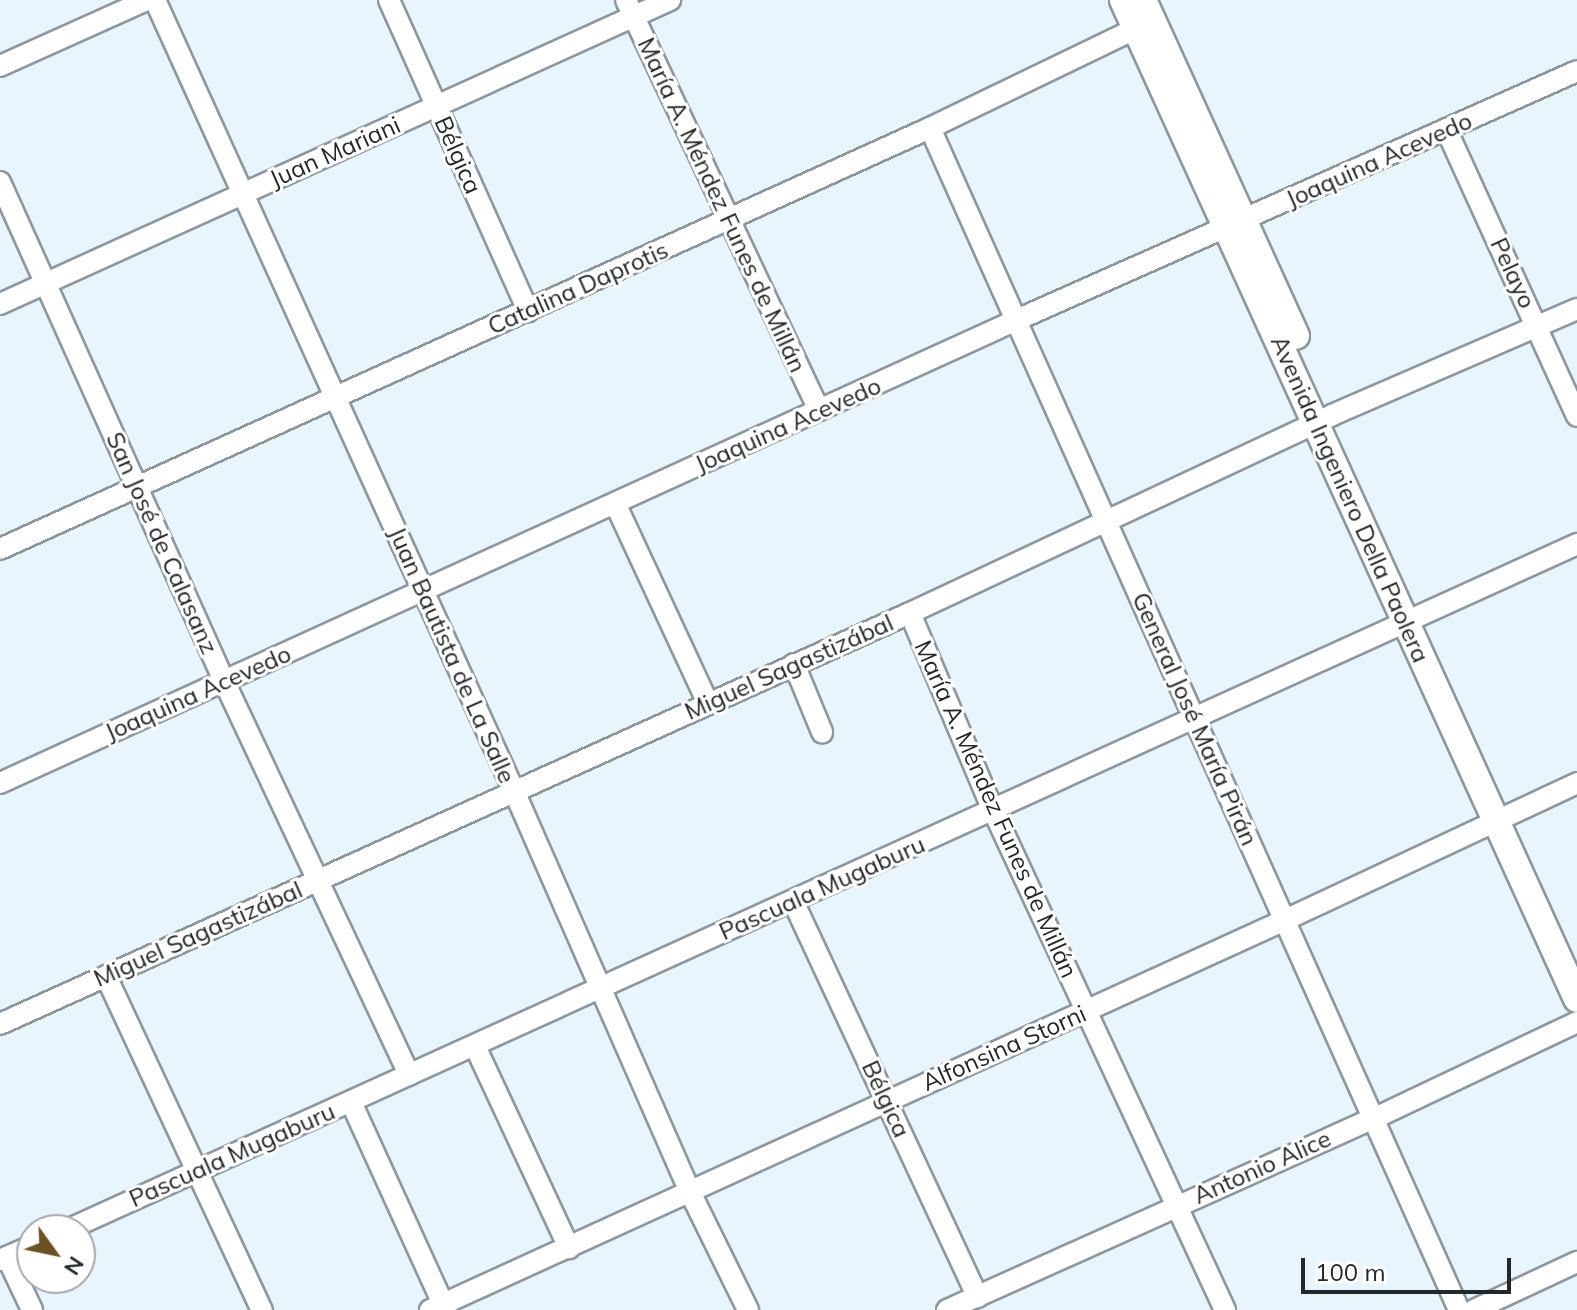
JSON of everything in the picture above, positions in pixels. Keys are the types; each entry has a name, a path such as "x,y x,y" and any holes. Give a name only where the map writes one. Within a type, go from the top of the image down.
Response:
{"main road":[{"name":"Avenida Ingeniero Della Paolera","path":"1123,0 1144,16 1504,816 1577,999"},
{"name":"Avenida Ingeniero Della Paolera","path":"1504,816 1577,955"}],"street":[{"path":"0,66 147,0"},
{"name":"Juan Bautista de La Salle","path":"155,0 514,791 689,1190 748,1310"},
{"name":"Bélgica","path":"389,0 528,311"},
{"name":"Juan Mariani","path":"0,304 436,106 630,8 670,0"},
{"name":"María A. Méndez Funes de Millán","path":"630,8 819,410"},
{"name":"Catalina Daprotis","path":"0,549 930,128 1144,16"},
{"name":"Joaquina Acevedo","path":"0,783 1017,320 1577,71"},
{"name":"General José María Pirán","path":"930,128 1459,1310"},
{"name":"Pelayo","path":"1447,131 1577,416"},
{"name":"San José de Calasanz","path":"0,182 224,681 409,1075"},
{"name":"Miguel Sagastizábal","path":"0,1024 910,613 1324,419 1577,309"},
{"path":"615,503 708,703"},
{"name":"Pascuala Mugaburu","path":"96,1217 1577,544"},
{"name":"María A. Méndez Funes de Millán","path":"910,613 993,810 1225,1310"},
{"path":"794,664 822,732"},
{"name":"Alfonsina Storni","path":"440,1308 689,1190 1086,1012 1577,783"},
{"name":"Bélgica","path":"793,901 978,1297"},
{"path":"106,976 262,1310"},
{"name":"Antonio Alice","path":"947,1310 1375,1118 1577,1022"},
{"path":"475,1046 569,1248"},
{"path":"351,1102 440,1308"},
{"path":"3,1259 32,1310"},
{"path":"1474,1310 1577,1262"}]}
